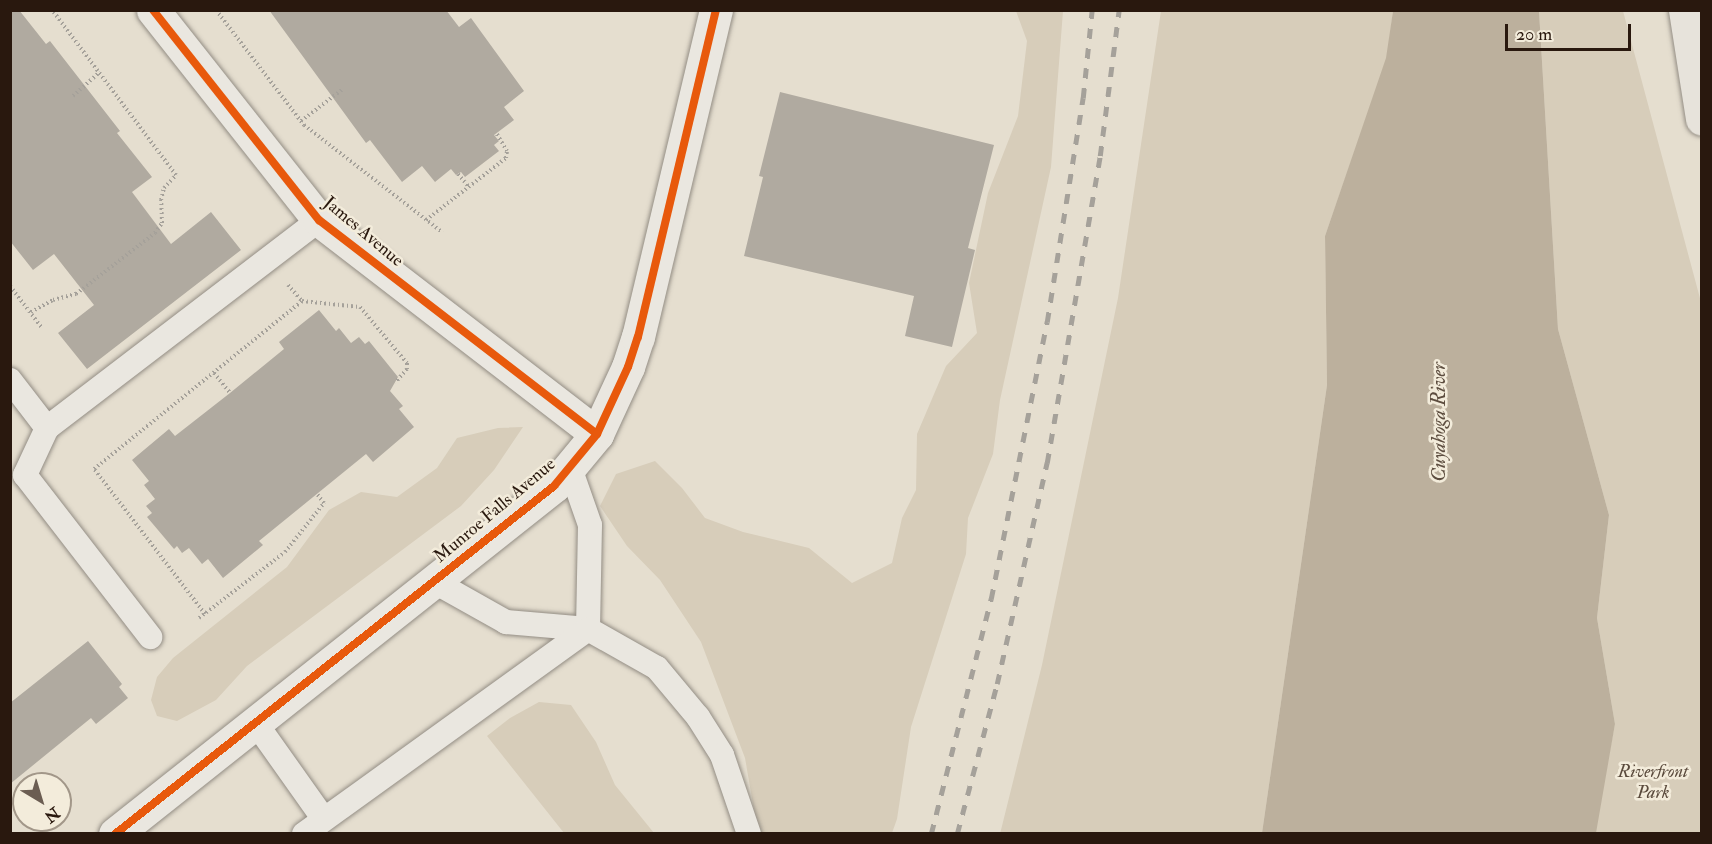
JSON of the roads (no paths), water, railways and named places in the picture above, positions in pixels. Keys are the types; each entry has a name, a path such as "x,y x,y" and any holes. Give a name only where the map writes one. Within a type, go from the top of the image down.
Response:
{"highway":[{"path":"1685,10 1701,119"}],"street":[{"name":"James Avenue","path":"153,10 319,220 597,434"},
{"name":"Munroe Falls Avenue","path":"115,834 554,486 597,434 628,367 638,337 716,10"}],"lane":[{"path":"150,638 25,475 47,428 319,220"},
{"path":"10,380 47,428"},
{"path":"570,468 590,525 588,629"},
{"path":"433,581 506,622 588,629 657,668 698,717 722,755 749,834"},
{"path":"304,834 323,818 588,629"},
{"path":"255,722 323,818"}],"water":[{"name":"Cuyahoga River","path":"1393,11 1539,11 1558,329 1609,515 1597,618 1615,724 1596,833 1262,833 1327,385 1325,236 1386,58"}],"railway":[{"path":"931,834 991,599 1047,322 1083,98 1092,10"},
{"path":"957,834 997,684 1047,463 1100,156 1119,10"}],"park label":[{"name":"Riverfront Park","path":"1653,783"}]}
